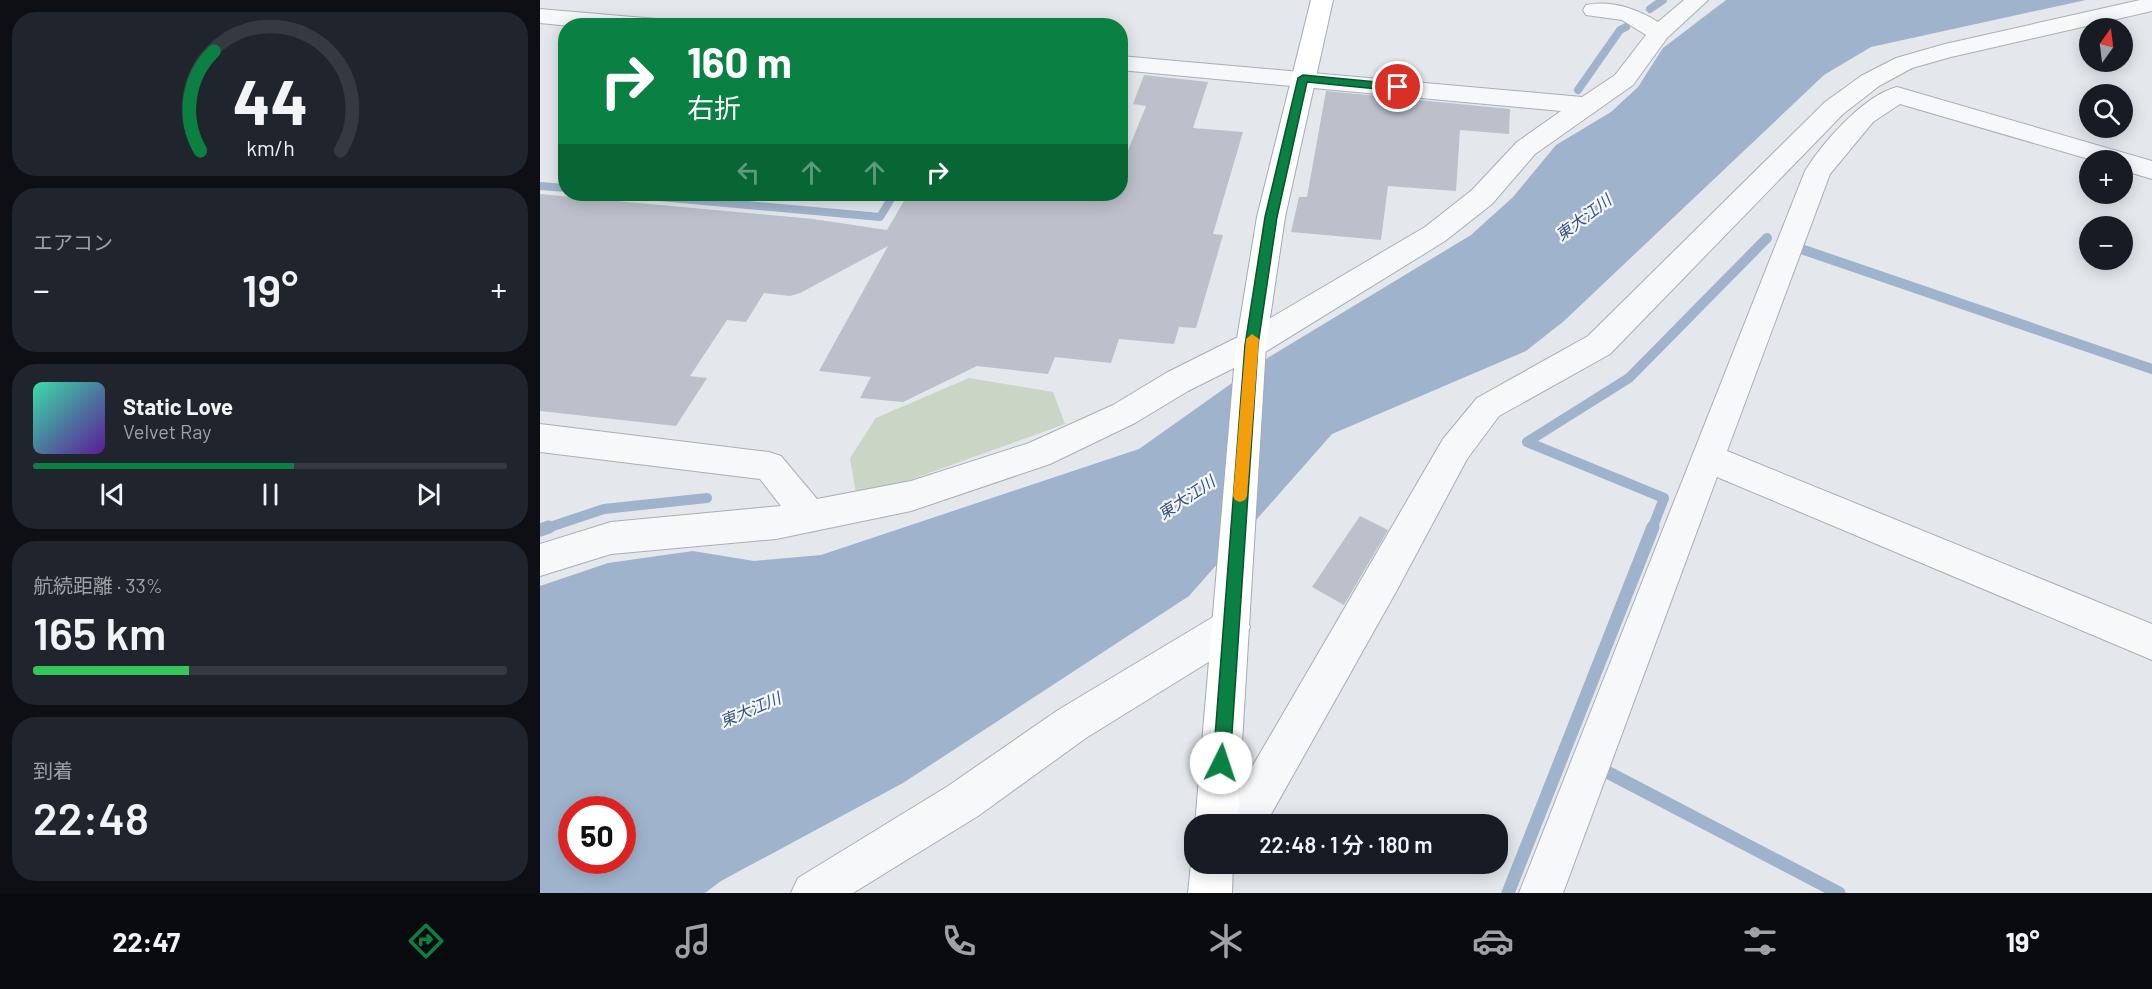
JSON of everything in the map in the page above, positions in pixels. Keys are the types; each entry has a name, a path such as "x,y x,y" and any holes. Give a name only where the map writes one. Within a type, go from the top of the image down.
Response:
{"main road":[{"path":"1217,814 1251,345 1271,217 1322,0"}],"street":[{"path":"540,560 611,538 694,529 776,524 911,496 1038,454 1124,414 1177,382 1251,345 1435,234 1482,197 1526,148 1624,81 1659,33 1697,0"},
{"path":"1248,814 1455,449 1488,406 1599,345 1834,108 1870,81 1904,63 1945,51 2152,4"},
{"path":"1594,10 1628,14 1659,33"},
{"path":"540,16 563,18"},
{"path":"1128,64 1587,106"},
{"path":"1541,893 1818,171 1864,116 1897,95 2084,150"},
{"path":"2133,164 2152,170"},
{"path":"540,438 770,466 810,517"},
{"path":"1708,458 2152,642"},
{"path":"813,893 963,801 1232,612"}],"green space":[{"path":"969,378 1053,392 1065,424 857,499 850,458 876,418"}],"water":[{"name":"東大江川","path":"1726,0 2086,0 1871,47 1824,75 1564,321 1526,351 1332,434 1189,596 903,783 721,881 705,893 540,893 540,586 608,563 693,551 754,561 821,555 1139,449 1266,359 1471,235 1513,197 1556,145 1611,112 1638,87 1663,48"}],"building":[{"path":"1144,75 1208,82 1193,128 1243,132 1213,234 1223,235 1196,328 1179,327 1174,344 1119,339 1111,363 1055,357 1048,374 977,366 903,402 860,398 871,377 819,371 888,246 800,293 790,296 764,293 746,322 727,320 690,376 707,378 676,426 540,411 540,194 558,196 558,201 616,201 813,219 887,230 904,201 1128,201 1128,150 1146,106 1133,104"},
{"path":"1326,91 1510,109 1509,134 1460,130 1456,191 1388,186 1381,240 1291,232 1299,197 1307,197"},
{"path":"1360,516 1388,530 1344,605 1312,587"}],"waterway":[{"path":"1650,9 1663,0"},
{"path":"1578,90 1620,30 1626,27"},
{"path":"540,186 558,187"},
{"path":"703,201 880,217 890,201"},
{"path":"1652,529 1664,498 1527,442 1629,378 1767,238"},
{"path":"1801,249 2152,369"},
{"path":"544,529 604,509 707,498"},
{"path":"540,530 549,527"},
{"path":"1508,893 1653,527"},
{"path":"1609,773 1839,893"}],"slow traffic":[{"path":"1240,496 1252,339"}],"route":[{"path":"1221,763 1251,345 1271,217 1303,78 1398,87"}]}
